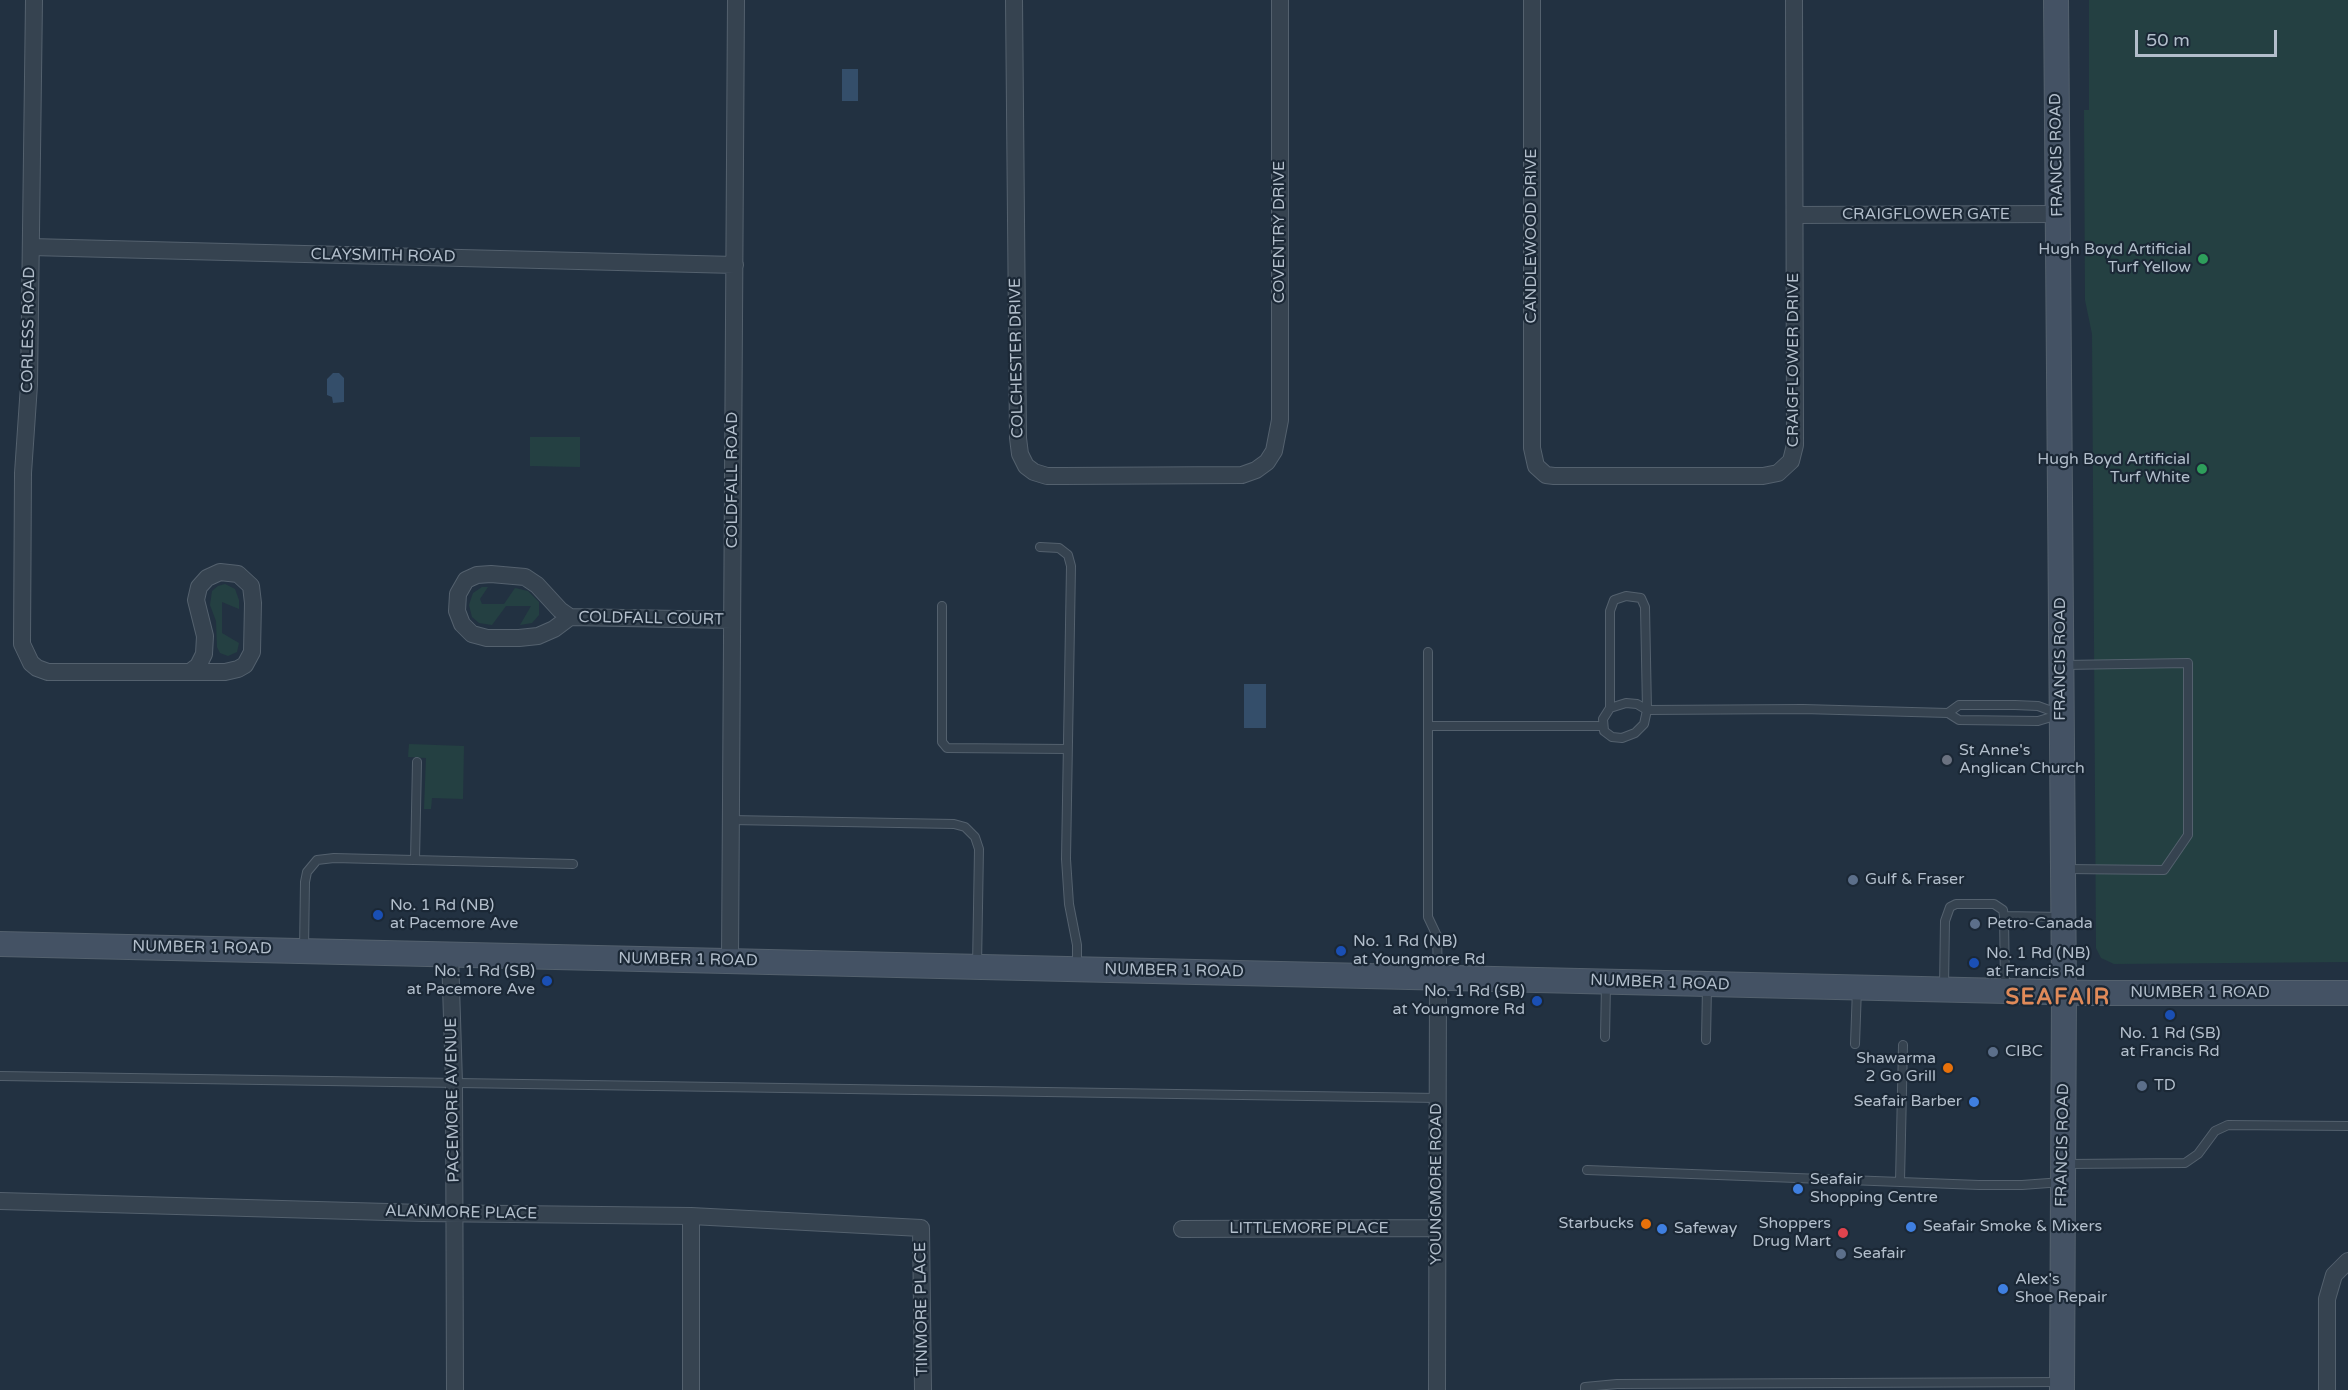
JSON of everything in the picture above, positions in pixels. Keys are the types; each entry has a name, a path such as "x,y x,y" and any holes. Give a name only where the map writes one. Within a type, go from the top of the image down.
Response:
{"main road":[{"name":"FRANCIS ROAD","path":"2056,0 2064,992 2062,1386"},
{"name":"NUMBER 1 ROAD","path":"0,944 2005,991 2348,993"}],"street":[{"name":"CORLESS ROAD","path":"34,0 29,385 23,473 22,639 28,659 37,668 52,672 190,672"},
{"name":"COLDFALL ROAD","path":"730,961 736,0"},
{"name":"COLCHESTER DRIVE","path":"1014,0 1018,438 1020,454 1026,466 1034,472 1047,476 1227,476 1242,475 1268,462"},
{"name":"COVENTRY DRIVE","path":"1268,462 1275,451 1280,420 1280,0"},
{"name":"CANDLEWOOD DRIVE","path":"1532,0 1532,448 1533,460 1540,470"},
{"name":"CRAIGFLOWER DRIVE","path":"1540,470 1554,476 1763,476 1778,473 1791,460 1794,445 1794,0"},
{"name":"CRAIGFLOWER GATE","path":"1794,215 2058,214"},
{"name":"CLAYSMITH ROAD","path":"31,247 735,265"},
{"path":"219,572 238,574 247,581 253,594 253,644 249,658 245,665 231,671 190,672 202,660 204,654 205,636 196,600 199,587 207,578 219,572"},
{"name":"COLDFALL COURT","path":"570,617 554,629 538,636 519,638 478,636 467,629 459,618 458,594 466,580 477,576 491,574 525,577 537,585 560,610 570,617 732,620"},
{"name":"PACEMORE AVENUE","path":"450,954 454,1083 455,1390"},
{"name":"YOUNGMORE ROAD","path":"1437,1390 1438,978"},
{"name":"ALANMORE PLACE","path":"0,1201 455,1213 691,1216 921,1228"},
{"path":"691,1216 691,1390"},
{"name":"TINMORE PLACE","path":"921,1228 923,1390"},
{"name":"LITTLEMORE PLACE","path":"1182,1229 1437,1228"},
{"path":"2327,1390 2327,1299 2334,1275 2346,1262"}],"lane":[{"path":"1040,547 1059,548 1068,555 1071,566 1067,888 1077,945 1077,969"},
{"path":"1621,596 1641,598 1645,607 1647,710 1644,724 1628,736 1612,737 1604,731 1603,719 1610,708 1611,604 1621,596"},
{"path":"942,606 942,742 948,748 1067,749"},
{"path":"1428,652 1428,917 1437,936 1438,978"},
{"path":"2061,665 2188,663 2188,835 2164,870 2063,869"},
{"path":"1610,708 1619,704 1632,703 1647,710 1803,709 1948,712 1959,705 2004,705 2038,706 2061,714"},
{"path":"1948,712 1959,720 2038,721 2061,714"},
{"path":"1428,726 1602,726"},
{"path":"415,860 417,762"},
{"path":"731,820 954,824 965,827 975,837 979,849 977,967"},
{"path":"304,951 306,875 313,863 321,859 573,864"},
{"path":"1944,989 1945,921 1950,907 1956,904 1994,904 2003,910 2004,916 2005,991"},
{"path":"2004,916 2063,917"},
{"path":"1605,1037 1606,981"},
{"path":"1706,1040 1707,984"},
{"path":"1855,1044 1857,987"},
{"path":"1900,1181 1903,1045"},
{"path":"0,1076 1438,1098"},
{"path":"1587,1170 2022,1185 2063,1173 2185,1163 2198,1154 2215,1131 2228,1125 2348,1126"},
{"path":"1585,1390 1585,1387 1617,1384 2062,1386"}],"green space":[{"path":"2089,0 2348,0 2348,962 2114,964 2101,958 2096,948 2092,334 2085,300 2084,110 2089,110"},
{"path":"530,437 580,437 580,467 530,466"},
{"path":"225,584 235,589 239,600 239,609 222,602 222,633 239,643 237,652 228,656 220,653 217,647 216,621 210,605 212,591"},
{"path":"482,587 488,587 480,599 482,604 504,604 515,588 528,591 539,602 539,615 532,623 520,625 531,606 506,606 492,625 479,623 472,617 469,605 473,593"},
{"path":"409,744 464,746 463,799 432,798 431,809 424,809 426,758 408,757"}],"water":[{"path":"842,69 858,69 858,101 842,101"},
{"path":"333,373 339,373 344,378 344,402 333,403 332,397 327,395 327,379"},
{"path":"1244,684 1266,684 1266,728 1244,728"}],"place":[{"name":"Hugh Boyd Artificial Turf Yellow","path":"2203,259"},
{"name":"Hugh Boyd Artificial Turf White","path":"2202,469"},
{"name":"St Anne's Anglican Church","path":"1947,760"},
{"name":"Gulf & Fraser","path":"1853,880"},
{"name":"No. 1 Rd (NB) at Pacemore Ave","path":"378,915"},
{"name":"Petro-Canada","path":"1975,924"},
{"name":"No. 1 Rd (NB) at Youngmore Rd","path":"1341,951"},
{"name":"No. 1 Rd (NB) at Francis Rd","path":"1974,963"},
{"name":"No. 1 Rd (SB) at Pacemore Ave","path":"547,981"},
{"name":"No. 1 Rd (SB) at Youngmore Rd","path":"1537,1001"},
{"name":"No. 1 Rd (SB) at Francis Rd","path":"2170,1015"},
{"name":"CIBC","path":"1993,1052"},
{"name":"Shawarma 2 Go Grill","path":"1948,1068"},
{"name":"TD","path":"2142,1086"},
{"name":"Seafair Barber","path":"1974,1102"},
{"name":"Seafair Shopping Centre","path":"1798,1189"},
{"name":"Starbucks","path":"1646,1224"},
{"name":"Seafair Smoke & Mixers","path":"1911,1227"},
{"name":"Safeway","path":"1662,1229"},
{"name":"Shoppers Drug Mart","path":"1843,1233"},
{"name":"Seafair","path":"1841,1254"},
{"name":"Alex's Shoe Repair","path":"2003,1289"}],"district":[{"name":"SEAFAIR","path":"2058,998"}]}
